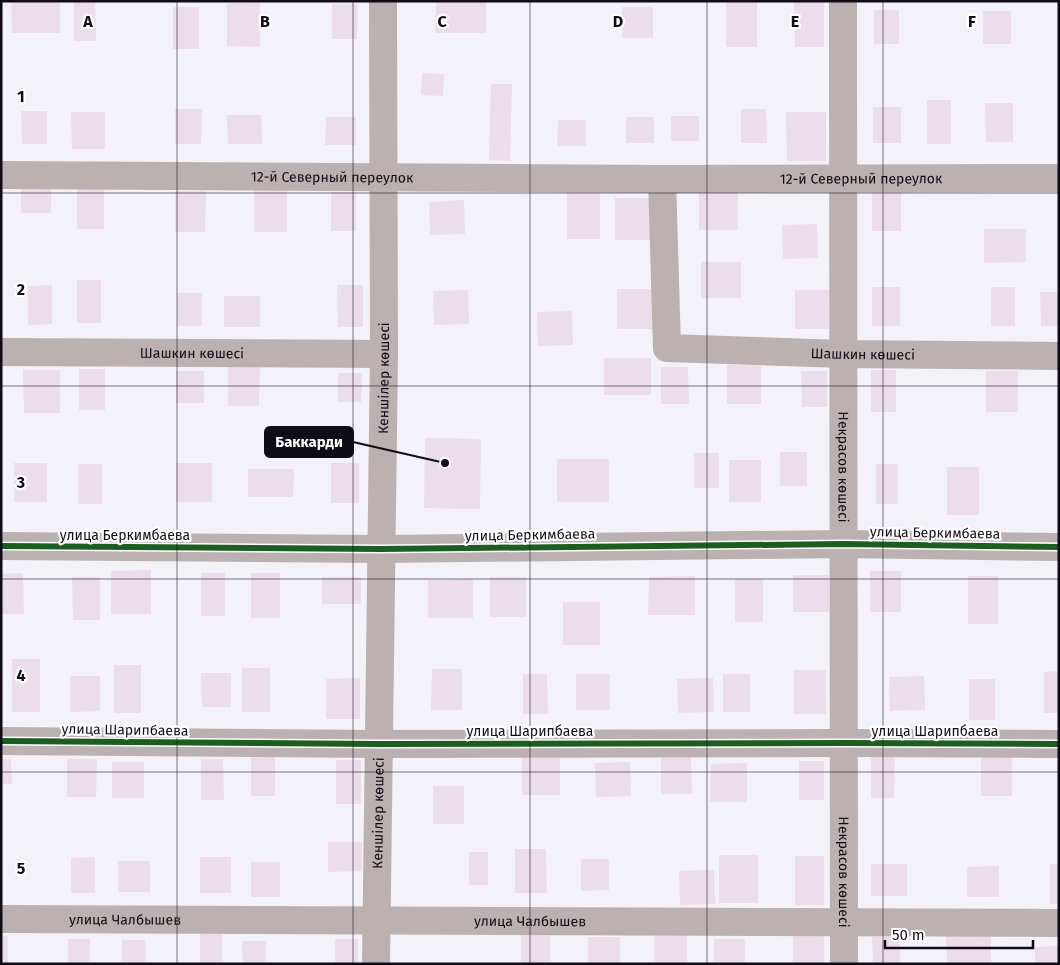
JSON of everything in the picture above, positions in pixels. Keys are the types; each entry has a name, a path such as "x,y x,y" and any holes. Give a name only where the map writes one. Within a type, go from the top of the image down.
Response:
{"street":[{"name":"Кеншілер көшесі","path":"376,964 384,354 384,1"},
{"name":"Некрасов көшесі","path":"843,1 844,964"},
{"name":"12-й Северный переулок","path":"1,175 662,179 1059,178"},
{"name":"Шашкин көшесі","path":"662,179 667,348 844,354 1059,356"},
{"name":"Шашкин көшесі","path":"1,352 384,354"},
{"name":"улица Беркимбаева","path":"1,546 381,549 844,544 1059,547"},
{"name":"улица Шарипбаева","path":"1,741 378,744 1059,744"},
{"name":"улица Чалбышев","path":"1,919 1059,923"}],"building":[{"path":"74,1 95,1 96,41 74,41"},
{"path":"436,1 486,1 486,33 435,33"},
{"path":"726,1 757,1 757,47 726,47"},
{"path":"11,2 60,2 60,33 12,33"},
{"path":"260,2 260,47 227,46 227,3"},
{"path":"794,2 824,2 824,47 795,47"},
{"path":"332,4 358,4 357,39 332,39"},
{"path":"173,7 199,7 199,49 173,49"},
{"path":"622,7 653,7 653,38 622,38"},
{"path":"874,10 899,10 899,44 874,44"},
{"path":"983,11 1011,11 1011,44 983,44"},
{"path":"422,73 444,74 443,96 421,95"},
{"path":"491,84 512,84 510,161 489,160"},
{"path":"927,100 951,100 951,144 927,144"},
{"path":"985,103 1013,103 1013,142 986,142"},
{"path":"873,107 901,107 901,143 873,143"},
{"path":"175,109 202,109 201,144 175,144"},
{"path":"741,109 766,109 767,143 741,143"},
{"path":"21,111 47,111 47,144 22,144"},
{"path":"71,112 105,112 105,149 72,149"},
{"path":"786,112 826,112 826,161 787,161"},
{"path":"227,115 261,115 262,144 228,144"},
{"path":"671,116 699,116 699,141 671,141"},
{"path":"326,117 356,117 356,145 325,145"},
{"path":"626,117 654,117 654,143 626,143"},
{"path":"558,120 586,120 586,146 557,146"},
{"path":"77,187 104,187 104,229 77,229"},
{"path":"21,188 51,188 51,213 21,213"},
{"path":"254,190 287,190 287,232 254,232"},
{"path":"175,191 206,191 205,232 175,232"},
{"path":"567,191 600,191 600,239 567,239"},
{"path":"872,191 901,191 901,231 872,231"},
{"path":"331,192 356,192 356,231 331,231"},
{"path":"699,192 738,192 738,230 699,230"},
{"path":"615,198 651,198 652,240 615,240"},
{"path":"464,200 465,234 430,235 429,202"},
{"path":"817,224 818,258 783,259 782,225"},
{"path":"984,229 1026,229 1026,262 984,263"},
{"path":"701,262 741,262 741,298 701,298"},
{"path":"77,280 101,280 101,323 77,323"},
{"path":"52,285 52,324 28,325 28,286"},
{"path":"337,285 363,285 363,327 338,327"},
{"path":"872,287 900,287 900,326 872,326"},
{"path":"991,287 1015,287 1015,326 991,326"},
{"path":"617,289 656,289 655,329 617,329"},
{"path":"468,290 469,324 434,325 433,291"},
{"path":"795,290 830,290 830,329 795,329"},
{"path":"1040,292 1059,292 1059,326 1041,326"},
{"path":"177,293 202,293 202,326 177,326"},
{"path":"224,296 260,296 260,327 224,327"},
{"path":"572,311 573,345 538,346 537,312"},
{"path":"604,358 651,358 651,395 604,395"},
{"path":"727,365 761,365 761,404 727,404"},
{"path":"228,367 260,367 259,406 228,406"},
{"path":"661,367 688,367 689,404 661,404"},
{"path":"79,369 105,369 105,410 79,410"},
{"path":"23,370 60,370 60,413 24,413"},
{"path":"871,370 896,370 896,412 871,412"},
{"path":"176,371 204,371 204,403 176,403"},
{"path":"801,371 827,371 827,407 802,407"},
{"path":"986,371 1018,371 1018,412 986,412"},
{"path":"338,373 362,373 361,402 338,402"},
{"path":"425,438 481,439 480,509 424,508"},
{"path":"780,452 807,452 807,486 780,486"},
{"path":"694,453 719,453 719,488 694,488"},
{"path":"557,459 609,459 609,502 557,502"},
{"path":"729,460 761,460 761,502 729,502"},
{"path":"14,463 47,463 47,502 14,502"},
{"path":"176,463 212,463 212,502 176,502"},
{"path":"331,463 359,463 359,503 331,503"},
{"path":"78,464 102,464 102,504 78,504"},
{"path":"876,464 898,464 898,504 876,504"},
{"path":"947,467 979,467 979,515 947,515"},
{"path":"248,469 294,469 293,497 248,497"},
{"path":"151,570 151,614 111,614 111,571"},
{"path":"870,571 901,571 901,612 870,612"},
{"path":"23,573 24,614 1,614 1,574"},
{"path":"201,573 225,573 225,616 201,616"},
{"path":"251,573 280,573 280,618 251,618"},
{"path":"793,575 829,575 829,612 793,612"},
{"path":"695,576 695,615 648,615 649,577"},
{"path":"968,576 998,576 998,624 968,624"},
{"path":"72,577 100,577 100,620 73,620"},
{"path":"322,577 361,577 361,604 322,604"},
{"path":"490,577 526,577 526,617 490,617"},
{"path":"473,579 473,618 428,618 428,580"},
{"path":"735,579 763,579 763,622 735,622"},
{"path":"563,602 600,602 600,645 563,645"},
{"path":"12,659 40,659 40,712 12,712"},
{"path":"114,665 141,665 141,713 114,713"},
{"path":"242,668 270,668 270,712 242,712"},
{"path":"432,669 462,669 462,710 431,710"},
{"path":"794,670 826,670 826,714 794,714"},
{"path":"1059,671 1059,713 1044,713 1044,672"},
{"path":"201,673 231,673 231,707 202,707"},
{"path":"523,674 547,674 548,714 523,714"},
{"path":"576,674 610,674 610,710 576,710"},
{"path":"723,674 750,674 750,712 723,712"},
{"path":"70,676 100,676 100,711 70,712"},
{"path":"924,676 925,710 890,711 889,677"},
{"path":"360,678 360,719 326,719 326,679"},
{"path":"713,678 714,712 678,713 677,679"},
{"path":"969,679 995,679 995,720 969,720"},
{"path":"275,756 275,796 251,796 251,757"},
{"path":"871,756 895,756 894,798 871,798"},
{"path":"691,757 692,794 661,794 661,758"},
{"path":"1012,757 1012,796 981,796 981,758"},
{"path":"522,758 560,758 560,795 522,795"},
{"path":"1,759 11,759 12,784 1,784"},
{"path":"67,759 97,759 96,797 67,797"},
{"path":"201,759 223,759 224,800 201,800"},
{"path":"336,760 361,760 361,804 336,804"},
{"path":"799,761 824,761 824,800 799,800"},
{"path":"112,762 144,762 144,798 112,798"},
{"path":"630,762 631,796 596,797 595,763"},
{"path":"747,763 747,802 710,802 711,764"},
{"path":"433,786 464,786 464,824 433,824"},
{"path":"328,842 362,842 362,871 328,872"},
{"path":"515,849 546,849 547,893 515,893"},
{"path":"469,852 488,852 488,885 469,885"},
{"path":"719,855 758,855 758,903 719,903"},
{"path":"795,856 824,856 824,905 795,905"},
{"path":"95,857 95,893 71,893 71,858"},
{"path":"200,857 231,857 231,893 200,893"},
{"path":"581,859 609,859 609,890 581,891"},
{"path":"118,861 150,861 150,892 118,892"},
{"path":"251,862 280,862 280,897 251,897"},
{"path":"871,864 907,864 907,896 871,896"},
{"path":"1050,864 1059,864 1059,904 1050,904"},
{"path":"999,866 999,897 967,897 967,867"},
{"path":"714,870 715,904 680,905 679,871"},
{"path":"200,934 222,934 222,964 200,964"},
{"path":"654,934 687,934 687,964 654,964"},
{"path":"521,935 550,935 550,964 521,964"},
{"path":"793,935 824,935 824,964 793,964"},
{"path":"1,936 8,936 8,964 1,964"},
{"path":"946,936 991,936 991,964 947,964"},
{"path":"588,937 620,937 620,964 588,964"},
{"path":"872,937 900,937 900,964 873,964"},
{"path":"68,939 90,939 90,964 68,964"},
{"path":"335,939 358,939 358,964 335,964"},
{"path":"714,939 745,939 745,964 714,964"},
{"path":"122,940 145,940 146,964 122,964"},
{"path":"242,941 266,941 266,964 243,964"},
{"path":"1059,946 1059,964 1035,964 1035,947"}],"cycle path":[{"path":"1,546 381,549 844,544 1059,547"},
{"path":"1,741 378,744 1059,744"}],"place":[{"name":"Баккарди","path":"445,463"}]}
